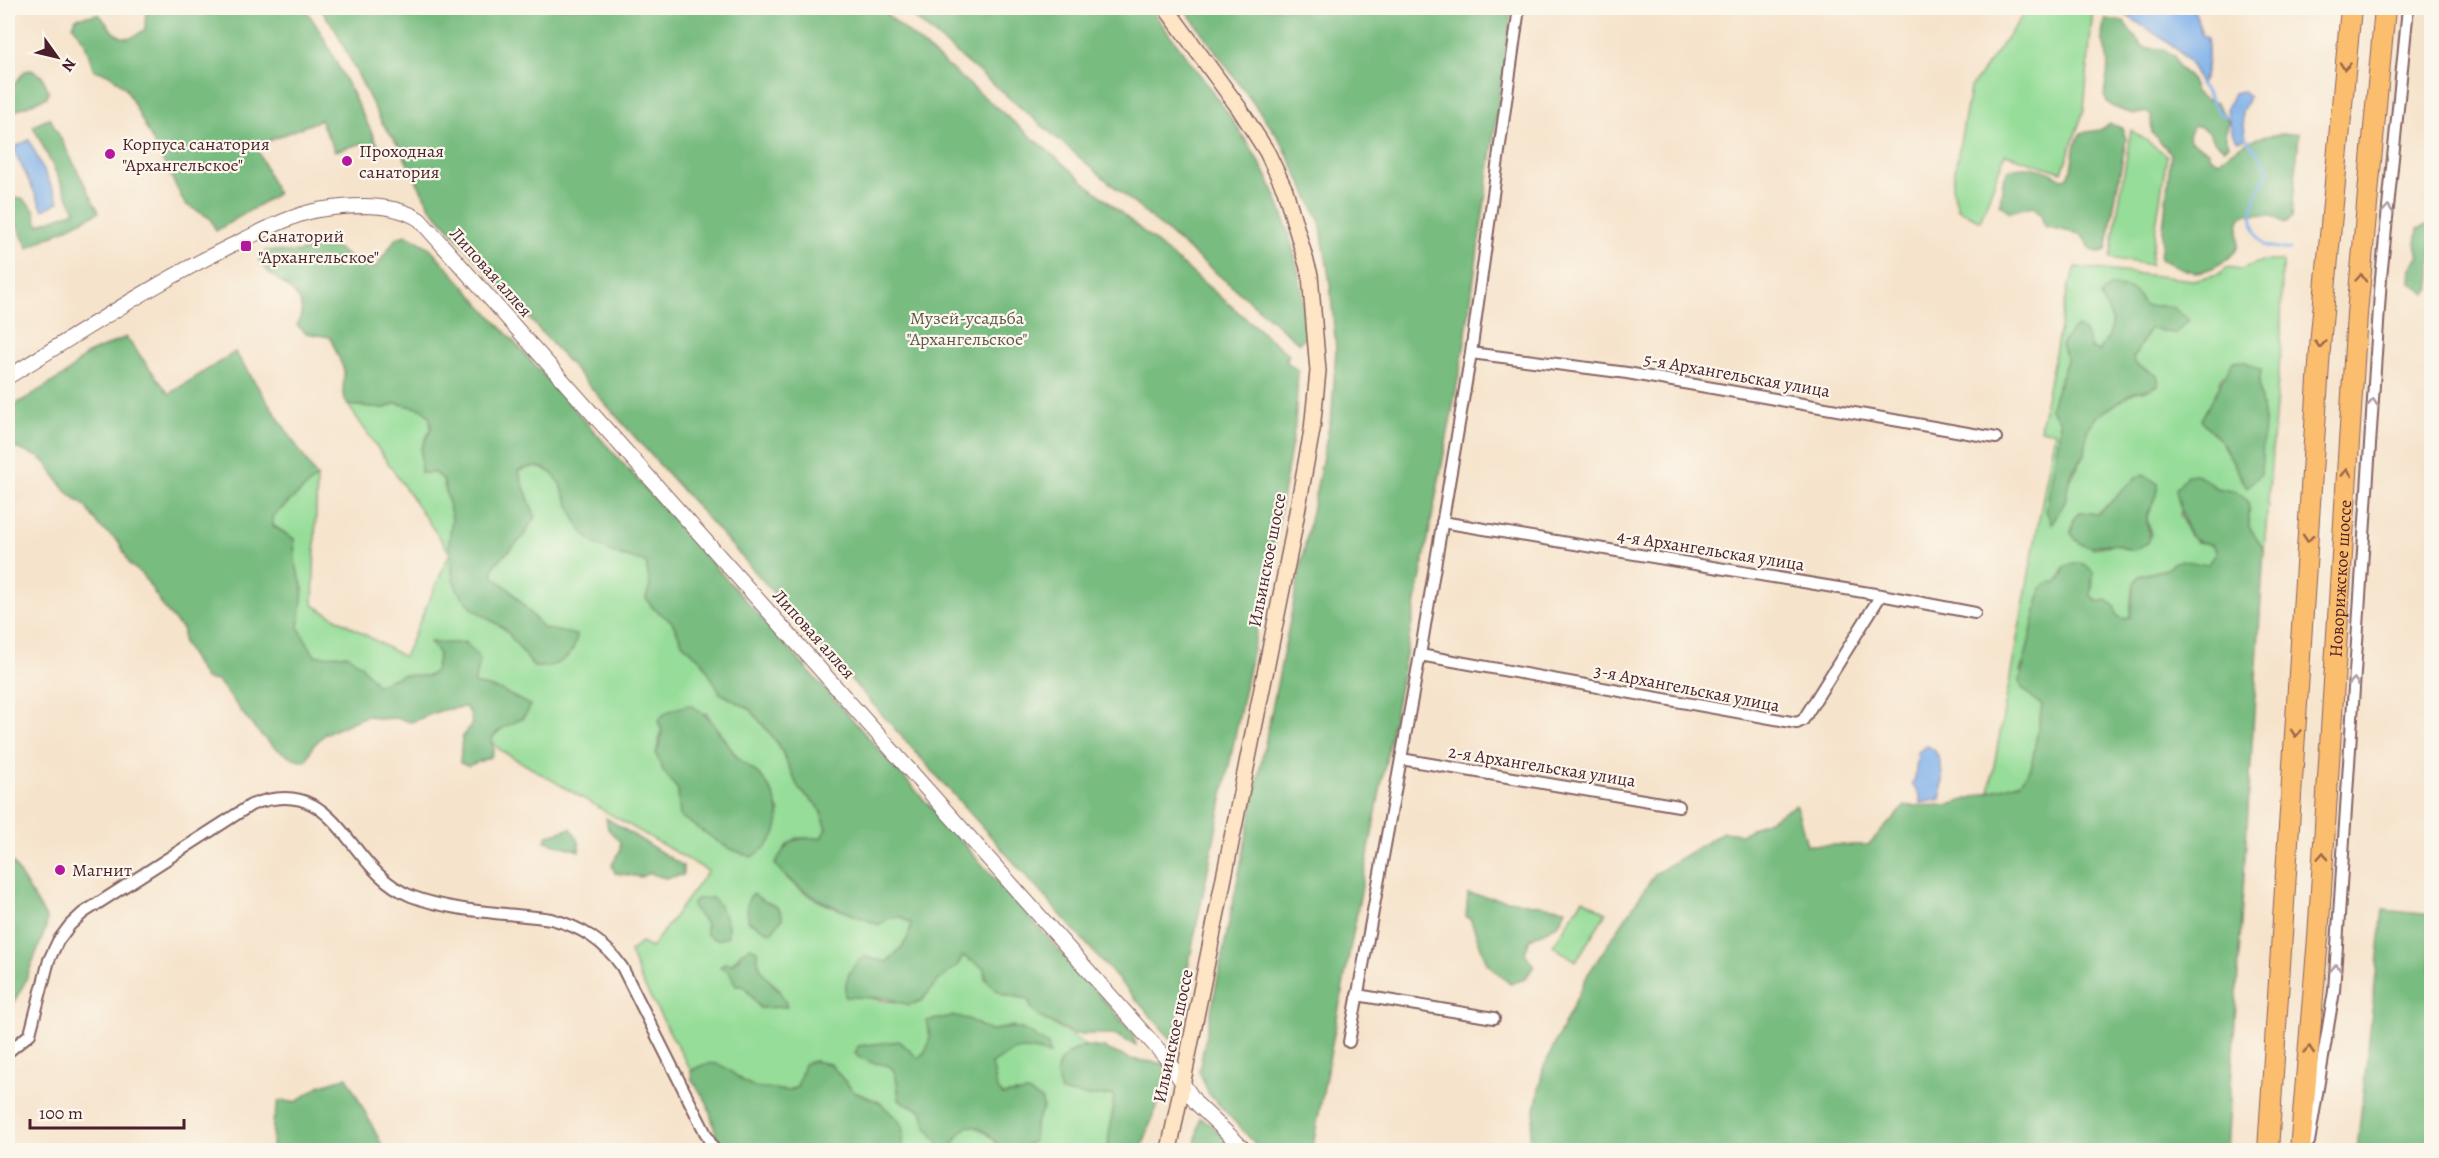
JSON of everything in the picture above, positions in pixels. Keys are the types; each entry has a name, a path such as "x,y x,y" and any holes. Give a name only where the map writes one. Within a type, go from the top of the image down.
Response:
{"highway":[{"name":"Новорижское шоссе","path":"2268,1150 2321,334 2351,8"},
{"name":"Новорижское шоссе","path":"2301,1150 2318,938 2357,314 2385,8"}],"main road":[{"name":"Ильинское шоссе","path":"1167,8 1239,108 1267,152 1285,190 1300,233 1310,275 1318,371 1312,430 1291,544 1169,1150"}],"street":[{"path":"1348,1042 1420,655 1471,353 1519,8"},
{"path":"2307,1150 2334,991 2381,278 2408,8"},
{"name":"Липовая аллея","path":"8,377 177,272 292,219 317,210 369,207 412,214 428,229 1158,1049 1196,1102 1245,1150"},
{"name":"5-я Архангельская улица","path":"1471,353 1627,373 1996,438"},
{"name":"4-я Архангельская улица","path":"1442,522 1881,595 1975,613"},
{"name":"3-я Архангельская улица","path":"1420,655 1797,723 1803,720 1881,595"},
{"name":"2-я Архангельская улица","path":"1401,759 1679,806"},
{"path":"8,1052 30,1034 49,960 58,941 83,913 251,805 268,798 300,798 316,806 332,820 377,874 411,896 432,903 551,919 570,924 609,948 622,967 714,1150"},
{"path":"1357,995 1494,1018"}],"green space":[{"path":"146,8 305,8 323,36 380,149 369,154 363,143 335,151 320,120 256,146 277,194 216,231 210,218 185,204 125,87 108,74 94,70 84,41 73,26 76,18 99,14 119,36 130,37 145,29"},
{"name":"Музей-усадьба \"Архангельское\"","path":"320,8 879,8 1289,355 1285,360 1298,371 1295,425 1276,535 1173,1041 430,207 398,145 381,121 335,29"},
{"path":"903,8 1150,8 1231,119 1256,157 1276,197 1292,243 1302,291 1306,336 1299,343"},
{"path":"1184,8 1512,8 1464,348 1312,1150 1261,1150 1209,1094 1199,1071 1332,412 1336,349 1330,283 1320,222 1281,141"},
{"path":"2028,8 2093,8 2084,110 2062,172 2005,154 1980,221 1958,209 1952,187 1970,89"},
{"path":"2106,19 2123,21 2141,45 2146,48 2164,49 2174,56 2179,67 2192,81 2195,92 2204,99 2216,102 2229,122 2225,134 2229,145 2225,148 2215,142 2209,132 2199,126 2193,126 2188,136 2190,141 2208,151 2210,157 2219,161 2239,146 2256,138 2299,133 2292,217 2285,223 2271,215 2245,214 2238,224 2236,250 2227,259 2207,270 2192,272 2160,259 2171,153 2152,133 2151,115 2146,112 2134,114 2124,111 2108,103 2105,98 2108,65 2102,33"},
{"path":"31,70 42,76 49,92 47,97 8,114 8,92 25,71"},
{"path":"50,118 99,212 28,248 8,207 8,199 22,198 34,210 38,225 75,211 33,126"},
{"path":"2110,124 2122,128 2126,139 2106,250 2096,252 2090,248 2080,234 2044,226 2041,214 2033,206 2010,212 2000,204 2003,181 2008,170 2029,167 2050,172 2062,179 2067,178 2077,139 2081,133 2100,130"},
{"path":"2131,130 2167,155 2150,265 2110,258"},
{"path":"2431,223 2431,289 2426,294 2410,282 2411,268 2419,257 2416,243 2418,229"},
{"path":"407,235 430,248 1132,1032 1136,1045 1113,1034 1075,1034 1041,1018 1032,1010 1028,999 1005,994 993,988 984,968 963,956 957,966 937,982 921,1001 909,1005 885,998 845,997 847,979 851,969 864,957 887,962 906,940 911,923 901,917 889,918 879,925 836,908 797,886 775,864 792,841 803,838 821,838 827,828 818,806 799,789 779,745 751,710 720,693 702,661 683,644 672,622 653,608 646,598 650,586 646,562 606,550 586,536 561,487 554,476 545,469 534,467 518,471 535,517 522,538 495,564 492,575 510,590 543,628 577,635 573,650 557,664 534,667 505,629 473,609 457,590 453,578 449,543 452,518 443,479 434,473 421,473 421,449 431,429 430,417 422,409 396,403 385,408 348,405 343,395 344,370 330,337 306,333 297,325 301,304 290,289 273,276 259,260 266,251 299,252 326,244 360,264 377,266 396,238"},
{"path":"2262,261 2282,261 2281,344 2264,550 2249,527 2249,502 2236,492 2217,488 2197,474 2180,514 2186,529 2196,542 2212,544 2217,552 2207,566 2173,563 2167,569 2139,576 2134,585 2130,617 2122,619 2091,596 2093,580 2064,568 2020,671 2042,706 2031,768 2021,782 1989,793 2055,432 2040,429 2068,288 2076,267 2193,280 2219,274 2228,267 2241,269","holes":["2101,297 2152,308 2162,305 2133,357 2136,365 2150,371 2151,389 2134,392 2096,416 2087,430 2085,454 2067,484 2065,502 2057,385 2068,360 2064,353 2085,332 2091,348 2099,352 2109,336 2111,320","2261,370 2259,387 2264,422 2247,487 2220,440 2201,420 2217,394 2222,376","2136,477 2151,509 2147,519 2151,535 2125,549 2117,544 2093,548 2071,533 2074,518 2080,512 2097,514 2125,490"]},
{"path":"2111,286 2132,290 2142,300 2144,306 2171,306 2189,320 2176,334 2151,328 2146,335 2133,357 2136,365 2158,376 2158,385 2151,389 2134,392 2096,417 2087,430 2085,454 2070,475 2065,502 2052,524 2046,511 2060,421 2050,408 2067,360 2061,345 2071,331 2078,327 2085,332 2091,348 2099,352 2109,336 2112,324 2101,297"},
{"path":"126,337 169,394 235,352 317,477 272,517 273,526 294,539 295,562 303,589 299,628 315,656 347,655 361,665 377,685 402,675 428,676 435,671 439,654 430,642 465,644 475,652 480,661 474,684 500,690 530,705 523,717 495,735 491,741 494,749 491,757 468,766 460,763 462,738 472,723 470,713 465,707 442,710 411,722 395,718 363,717 325,734 313,746 306,761 292,757 267,741 218,681 205,679 183,642 183,630 166,611 143,575 130,565 119,542 100,527 86,507 66,491 45,462 39,457 8,445 8,409 66,374 86,355"},
{"path":"2233,361 2246,362 2261,370 2259,387 2264,422 2261,474 2247,487 2220,440 2201,420"},
{"path":"396,403 422,409 430,417 431,429 421,449 421,473 434,473 443,479 452,518 449,543 453,578 473,609 505,629 534,667 543,628 510,590 492,575 495,564 522,538 535,517 518,471 536,467 553,474 620,556 646,562 650,587 646,598 653,608 672,621 683,644 702,661 720,693 751,710 779,745 799,789 818,806 827,828 821,838 796,838 775,864 800,889 831,907 866,916 901,917 911,923 906,940 887,962 864,957 846,997 916,1003 924,998 963,956 984,968 985,979 1004,995 1028,999 1033,1008 1046,1020 1078,1039 1085,1046 1069,1053 1087,1096 1114,1095 1108,1150 1016,1150 1034,1141 1035,1124 1043,1108 1027,1092 1003,1095 997,1089 992,1064 1020,1049 1049,1053 1013,1026 990,1031 960,1019 946,1018 928,1021 930,1032 928,1046 918,1058 857,1057 891,1067 896,1078 899,1100 923,1111 927,1128 942,1148 951,1148 961,1132 969,1126 988,1134 1001,1150 902,1150 903,1127 879,1102 854,1092 830,1064 789,1091 755,1087 719,1065 711,1064 691,1071 642,982 630,952 641,943 651,948 708,871 500,750 491,741 493,736 504,727 523,719 510,697 505,693 474,684 480,661 465,642 448,645 431,642 439,654 435,671 428,676 402,675 377,685 351,660 315,657 298,628 303,589 295,562 294,539 273,525 272,517 317,477 313,605 404,657 450,553 348,405 385,408","holes":["706,713 737,757 764,780 780,812 728,848 680,816 678,790 663,770 656,754 662,728","742,951 762,975 781,990 760,1008 745,987 736,985 728,970"]},
{"path":"2144,474 2158,484 2157,493 2147,518 2148,543 2133,550 2114,544 2086,546 2076,540 2071,533 2074,518 2080,512 2097,514 2132,481"},
{"path":"2197,474 2217,488 2236,492 2249,502 2249,527 2264,550 2227,1150 1527,1150 1543,1069 1588,974 1655,874 1723,832 1742,834 1796,805 1807,845 1868,845 1905,806 1949,805 2021,782 2031,768 2042,706 2022,688 2020,680 2041,589 2047,583 2056,582 2063,576 2064,568 2068,565 2083,564 2093,572 2091,596 2098,602 2107,600 2122,619 2130,617 2134,583 2139,576 2167,569 2173,563 2181,560 2207,565 2217,552 2212,544 2197,541 2191,537 2176,489 2187,475"},
{"path":"690,705 705,715 736,756 761,776 776,802 778,823 775,833 762,850 751,857 728,848 680,816 678,790 663,770 656,754 661,734 658,721 676,708"},
{"path":"606,818 683,866 683,875 665,878 649,873 641,877 615,873 612,865 620,850 620,842 608,829"},
{"path":"571,828 579,842 579,851 545,841 547,836"},
{"path":"8,855 47,919 46,928 24,984 8,1012"},
{"path":"754,894 776,906 781,913 782,919 771,933 748,921 747,904 750,896"},
{"path":"1468,894 1566,909 1559,924 1530,939 1525,953 1534,966 1525,979 1510,984 1487,963 1470,918 1466,917"},
{"path":"712,898 722,911 728,926 728,936 719,939 711,938 706,933 706,924 692,906 696,899"},
{"path":"1583,899 1606,913 1576,961 1553,946"},
{"path":"2383,910 2431,915 2431,1150 2357,1150"},
{"path":"750,947 757,950 761,969 783,997 787,1007 760,1008 745,987 736,985 728,970 720,967 724,963 732,964"},
{"path":"952,1016 968,1019 990,1031 1008,1028 1021,1029 1048,1045 1050,1054 1025,1049 1013,1051 992,1064 997,1089 1003,1095 1028,1092 1042,1100 1043,1108 1035,1124 1034,1141 1016,1150 1001,1150 988,1134 969,1126 961,1132 951,1148 942,1148 927,1128 922,1111 899,1100 895,1073 891,1068 865,1060 855,1054 858,1046 899,1041 918,1058 928,1046 927,1021"},
{"path":"1085,1046 1104,1048 1130,1059 1166,1064 1164,1084 1141,1150 1108,1150 1114,1095 1087,1096 1061,1092 1057,1074 1060,1062 1069,1053"},
{"path":"813,1061 830,1064 854,1092 879,1102 898,1120 903,1127 902,1150 730,1150 717,1137 707,1102 692,1080 691,1071 711,1063 719,1064 755,1087 783,1091 797,1087 804,1064"},
{"path":"347,1077 382,1145 380,1150 275,1150 272,1147 273,1121 279,1101 296,1102 319,1086"},
{"path":"1200,1118 1209,1123 1237,1150 1194,1150"}],"water":[{"path":"2116,8 2189,8 2195,12 2202,35 2207,38 2208,44 2207,69 2200,85 2195,72 2177,50"},
{"path":"2242,91 2249,97 2242,112 2246,138 2238,141 2233,135 2227,109 2234,93"},
{"path":"29,140 59,202 43,210 13,148"},
{"path":"1927,746 1933,749 1940,761 1941,793 1940,799 1920,803 1920,796 1912,784 1915,778 1918,752"}],"waterway":[{"path":"2200,83 2220,114 2233,117"},
{"path":"2245,136 2269,170 2259,189 2253,208 2254,227 2265,246 2290,250"}],"place":[{"name":"Корпуса санатория \"Архангельское\"","path":"110,154"},
{"name":"Проходная санатория","path":"347,161"},
{"name":"Санаторий \"Архангельское\"","path":"246,246"},
{"name":"Магнит","path":"60,870"}]}
